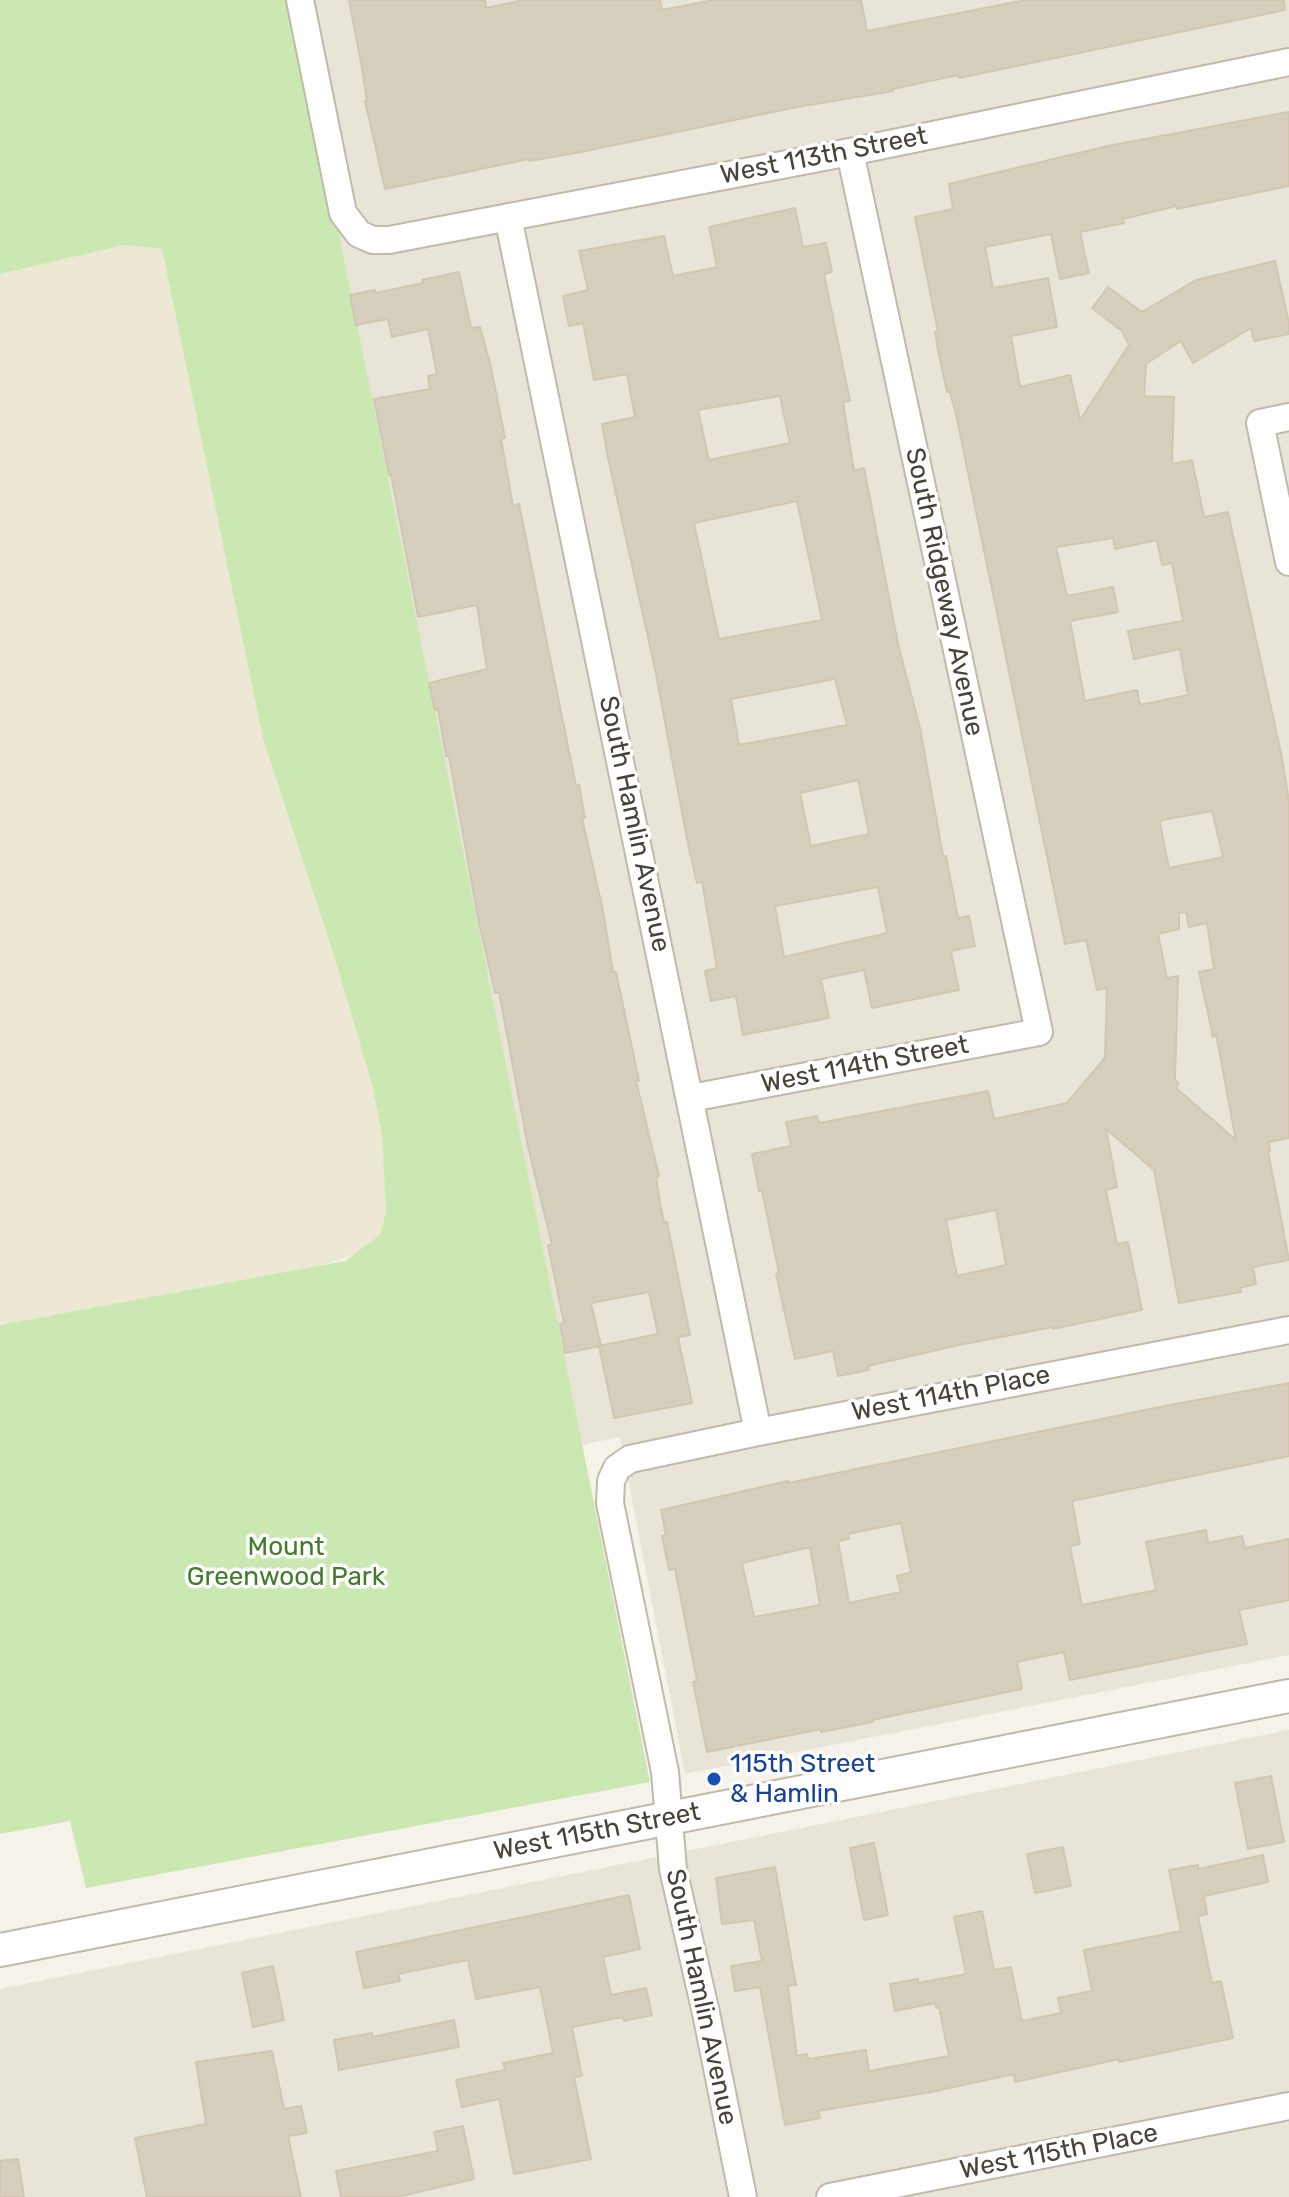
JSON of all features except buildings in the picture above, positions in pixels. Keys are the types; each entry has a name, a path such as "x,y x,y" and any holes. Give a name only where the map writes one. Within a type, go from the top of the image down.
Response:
{"street":[{"name":"West 113th Street","path":"300,0 343,213 359,234 373,240 389,240 850,152 1289,62"},
{"name":"South Ridgeway Avenue","path":"850,152 1039,1032"},
{"name":"South Hamlin Avenue","path":"508,217 758,1432"},
{"path":"1289,417 1260,423 1289,562"},
{"name":"West 114th Street","path":"691,1098 1039,1032"},
{"name":"West 114th Place","path":"617,1468 630,1459 758,1432 1289,1330"},
{"name":"South Hamlin Avenue","path":"617,1468 611,1481 610,1503 665,1772 673,1869 743,2197"},
{"name":"West 115th Street","path":"0,1950 1289,1696"},
{"name":"West 115th Place","path":"830,2197 1289,2106"}],"shaded area":[{"path":"289,0 1289,0 1289,1655 685,1774 620,1437 582,1445"},
{"path":"125,245 162,249 263,739 335,959 373,1088 382,1136 386,1212 380,1244 320,1267 0,1325 0,274"},
{"path":"1289,1730 1289,2197 0,2197 0,1989"}],"green space":[{"name":"Mount Greenwood Park","path":"0,0 292,0 650,1782 86,1888 70,1821 0,1834 0,1325 345,1261 380,1235 386,1212 382,1136 373,1088 335,959 263,739 162,249 125,245 0,274"}],"place":[{"name":"115th Street & Hamlin","path":"714,1779"}]}
